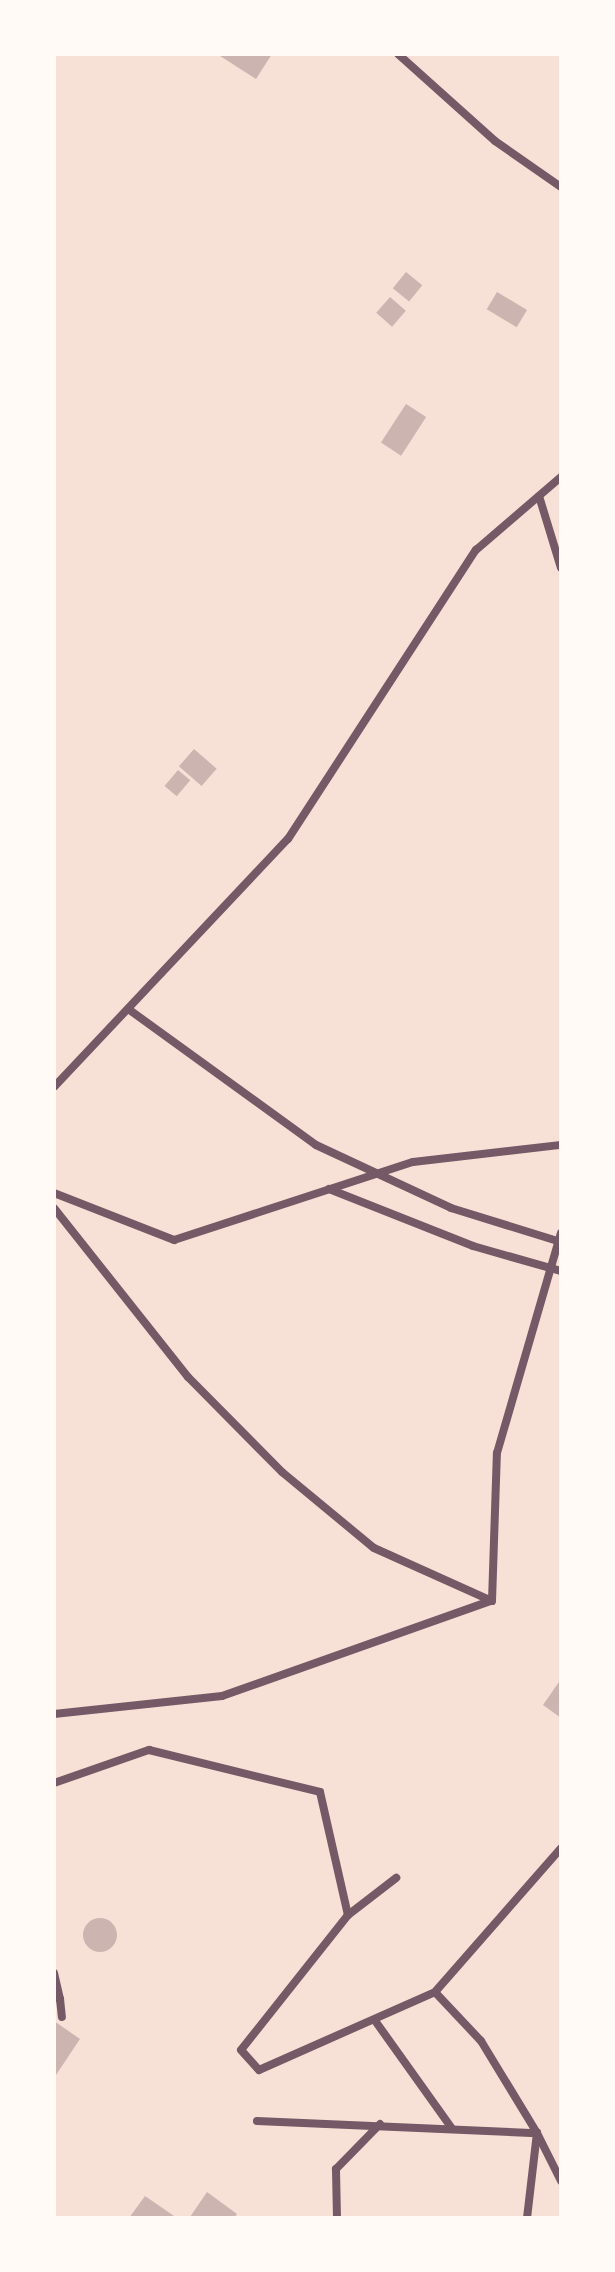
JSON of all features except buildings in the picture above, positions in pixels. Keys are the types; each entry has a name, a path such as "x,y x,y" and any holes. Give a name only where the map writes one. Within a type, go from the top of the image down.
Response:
{"street":[{"path":"398,54 495,141 561,187"},
{"path":"54,1087 131,1011 288,839 476,550 561,477"},
{"path":"539,496 561,568"},
{"path":"131,1011 316,1145 386,1173 451,1208 560,1239 497,1453 492,1601"},
{"path":"54,1193 174,1240 413,1162 561,1145"},
{"path":"329,1189 473,1246 561,1271"},
{"path":"54,1208 188,1377 282,1472 374,1548 492,1601"},
{"path":"54,1714 222,1696 492,1601"},
{"path":"54,1783 149,1750 320,1792 348,1915"},
{"path":"396,1878 348,1915 241,2050 259,2070 376,2022 435,1992 561,1848"},
{"path":"54,1973 62,2017"},
{"path":"435,1992 481,2041 537,2133 561,2181"},
{"path":"376,2022 451,2127"},
{"path":"257,2121 537,2133"},
{"path":"337,2218 336,2169 380,2124"},
{"path":"527,2218 537,2133"}]}
